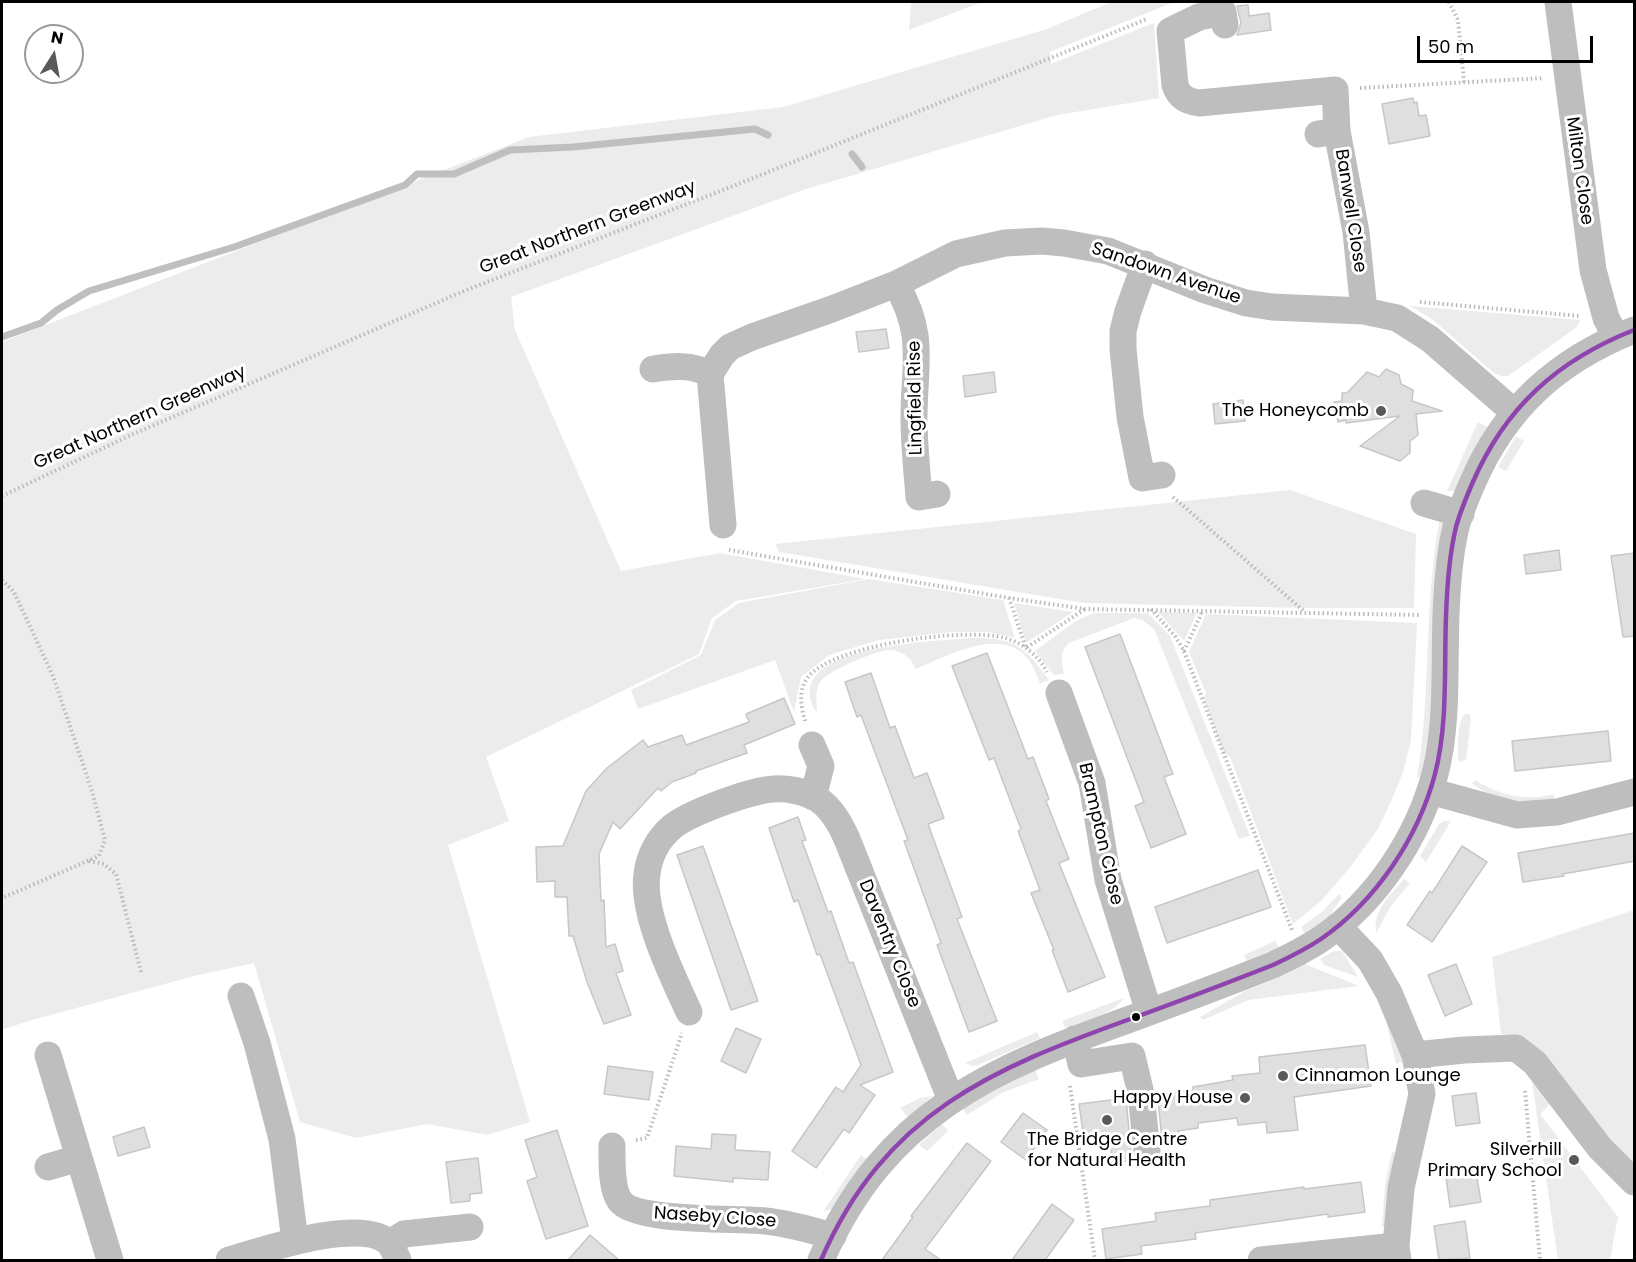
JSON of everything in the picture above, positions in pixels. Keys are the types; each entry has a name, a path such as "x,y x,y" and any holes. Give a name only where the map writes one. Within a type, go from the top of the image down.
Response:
{"street":[{"name":"Milton Close","path":"1558,2 1593,270 1619,328"},
{"path":"1225,25 1223,12 1199,17 1170,31 1174,85 1185,99 1199,103 1335,90"},
{"name":"Banwell Close","path":"1335,90 1328,132 1356,232 1364,311"},
{"name":"Sandown Avenue","path":"710,374 722,355 737,344 896,284 956,254 984,246 1021,241 1086,246 1108,251 1205,290 1246,303 1272,307 1364,311 1397,318 1430,339 1514,412"},
{"path":"1145,264 1128,311 1123,349 1130,417 1142,477 1162,475"},
{"name":"Lingfield Rise","path":"896,284 905,299 917,346 914,418 919,497 937,494"},
{"path":"821,1260 856,1194 912,1130 951,1100 994,1074 1069,1041 1273,965 1300,952 1338,926 1363,901 1394,863 1418,821 1430,791 1441,738 1451,556 1461,514 1483,460 1514,412 1530,394 1619,328"},
{"path":"653,369 692,367 710,374 723,525"},
{"path":"1424,503 1461,514"},
{"name":"Brampton Close","path":"1059,693 1092,783 1108,880 1149,1012"},
{"path":"689,1012 660,942 647,900 646,875 653,851 666,834 683,819 763,790 787,789 813,796 821,766 812,745"},
{"path":"1430,791 1498,812 1517,815 1557,812 1635,792"},
{"name":"Daventry Close","path":"813,796 825,805 848,838 951,1100"},
{"path":"1261,1260 1397,1253 1401,1188 1422,1094 1415,1055 1378,996 1370,960 1338,926"},
{"path":"241,996 257,1043 282,1139 295,1242"},
{"path":"1069,1041 1081,1064 1132,1056 1141,1094 1147,1151"},
{"path":"1415,1055 1516,1048 1535,1063 1600,1148 1635,1182"},
{"path":"48,1055 110,1260"},
{"name":"Naseby Close","path":"612,1146 612,1168 617,1194 620,1202 629,1208 651,1214 736,1218 789,1224 833,1236"},
{"path":"48,1167 79,1158"},
{"path":"230,1260 295,1242 335,1234 367,1233 394,1252 404,1234 470,1227"}],"path":[{"path":"1449,2 1458,20 1464,82"},
{"name":"Great Northern Greenway","path":"2,496 142,430 464,291 1147,20"},
{"path":"1335,90 1567,77"},
{"path":"1409,301 1619,328"},
{"path":"1162,475 1174,497 1306,613"},
{"path":"723,525 725,550 1085,609 1446,616"},
{"path":"2,580 14,592 53,676 92,791 105,840 99,856 2,898"},
{"path":"1009,598 1026,648"},
{"path":"1026,648 1085,609"},
{"path":"1150,609 1175,636 1184,651 1300,952"},
{"path":"1184,651 1203,610"},
{"path":"812,745 801,707 804,684 808,676 841,656 882,645 985,634 1005,638 1026,648 1043,664 1059,693"},
{"path":"88,861 104,864 116,874 141,972"},
{"path":"612,1146 648,1137 689,1012"},
{"path":"1069,1041 1095,1260"},
{"path":"1524,1080 1540,1260"},
{"path":"1090,1260 1094,1254"}],"shaded area":[{"path":"911,2 982,2 909,30"},
{"path":"1111,2 1174,2 1050,52 1051,64 1154,23 1159,98 1057,115 806,189 511,297 515,330 621,571 720,553 865,579 736,601 712,618 699,654 486,757 509,821 448,845 530,1122 487,1135 427,1124 356,1138 300,1122 254,963 194,976 2,1030 2,342 529,137 783,107 1047,29"},
{"path":"1410,306 1580,320 1577,327 1508,376 1501,376 1494,373 1432,319"},
{"path":"1478,422 1489,428 1455,491 1447,491"},
{"path":"1516,436 1524,441 1506,471 1498,467"},
{"path":"1290,490 1416,534 1414,608 1084,603 779,552 775,544"},
{"path":"1441,513 1446,517 1435,709 1424,775 1417,778 1425,712 1429,612 1435,546"},
{"path":"869,579 1003,600 1015,638 988,632 951,632 879,640 829,655 801,677 794,712 775,660 638,709 631,690 701,655 715,620 739,603"},
{"path":"1014,603 1073,612 1026,643"},
{"path":"1158,612 1197,613 1184,641"},
{"path":"1094,613 1148,613 1170,636 1250,836 1239,839 1154,629 1142,620 1134,618 1069,643 1062,653 1064,674 1054,675 1035,651 1076,621"},
{"path":"1206,614 1417,623 1411,740 1403,772 1392,799 1378,829 1351,866 1322,900 1293,924 1230,757 1223,752 1204,699 1206,693 1189,652"},
{"path":"972,638 998,640 1017,646 1033,659 1049,680 1040,684 1028,658 1009,646 996,644 968,648 915,669 909,658 902,653 890,650 854,661 821,681 816,696 817,713 810,690 819,673 838,660 866,651 897,645"},
{"path":"1465,714 1469,714 1471,719 1466,760 1459,762 1459,730"},
{"path":"1475,780 1494,790 1513,796 1533,797 1554,794 1555,801 1522,802 1502,798 1472,784"},
{"path":"1451,821 1426,862 1420,856 1439,824"},
{"path":"1404,879 1410,883 1391,906 1376,933 1380,910"},
{"path":"1339,894 1342,897 1327,920 1306,935 1301,927 1322,912"},
{"path":"1634,910 1634,1169 1507,1035 1501,1034 1492,957"},
{"path":"1275,941 1280,948 1248,963 1244,955"},
{"path":"1334,951 1342,951 1358,977 1324,965 1320,959"},
{"path":"1305,964 1359,986 1248,1000 1203,1020 1200,1017 1245,991 1285,975"},
{"path":"1124,998 1106,1013 1066,1029 1062,1021"},
{"path":"1385,1016 1394,1023 1403,1062 1396,1064"},
{"path":"1037,1032 1040,1038 978,1065 972,1066 965,1063"},
{"path":"1035,1070 1039,1079 1004,1092 967,1115 962,1107"},
{"path":"1531,1075 1553,1101 1540,1114 1618,1217 1610,1260 1558,1260"},
{"path":"932,1096 909,1118 900,1108 920,1098"},
{"path":"941,1123 948,1131 927,1151 919,1145"},
{"path":"1392,1152 1401,1155 1385,1226 1382,1228 1385,1184"},
{"path":"861,1155 869,1161 834,1208 823,1212"}],"building":[{"path":"1248,5 1249,16 1269,13 1271,30 1237,35 1241,23 1237,6"},
{"path":"1413,98 1414,103 1417,102 1419,116 1426,115 1430,136 1389,144 1382,104"},
{"path":"886,329 889,348 859,352 856,332"},
{"name":"The Honeycomb","path":"1386,369 1399,375 1401,384 1413,390 1412,401 1442,411 1416,414 1418,435 1410,441 1410,453 1400,461 1360,446 1400,416 1338,422 1334,402 1342,401 1342,393 1347,393 1367,372 1379,377"},
{"path":"994,372 996,392 965,397 963,376"},
{"path":"1243,400 1245,421 1215,424 1213,404"},
{"path":"1559,550 1561,570 1526,574 1524,555"},
{"path":"1635,553 1635,636 1623,637 1611,556"},
{"path":"1120,634 1173,774 1164,777 1186,834 1151,848 1135,806 1144,802 1085,647"},
{"path":"987,653 1028,759 1033,757 1049,799 1046,801 1069,859 1059,863 1105,977 1068,992 1031,893 1040,890 1018,831 1021,829 994,758 989,760 952,666"},
{"path":"871,673 890,728 895,726 914,778 927,773 944,818 928,824 962,917 957,919 997,1021 969,1032 937,945 941,943 904,841 908,840 861,715 857,717 845,682"},
{"path":"784,698 795,724 744,745 747,753 696,771 696,773 672,782 661,791 658,788 620,829 613,822 599,854 601,901 604,900 606,947 615,944 623,971 616,973 631,1015 604,1024 587,982 573,936 569,936 567,897 555,897 555,881 537,882 536,847 563,846 586,791 607,768 643,740 648,747 682,735 686,745 749,722 746,714"},
{"path":"1608,731 1611,761 1515,771 1512,741"},
{"path":"798,817 806,840 802,841 828,912 831,911 849,963 853,962 893,1072 860,1085 875,1095 849,1133 844,1129 816,1168 792,1151 836,1087 843,1092 861,1065 820,954 817,955 798,900 794,902 769,828"},
{"path":"1635,833 1635,861 1523,882 1518,853"},
{"path":"703,846 758,1001 731,1010 677,855"},
{"path":"1462,846 1487,862 1432,942 1407,925 1430,891 1432,893"},
{"path":"1258,870 1271,907 1167,943 1155,907"},
{"path":"1456,964 1472,1004 1445,1016 1428,975"},
{"path":"736,1028 761,1039 746,1073 721,1061"},
{"path":"1365,1045 1371,1086 1294,1097 1298,1130 1267,1133 1266,1122 1238,1125 1237,1118 1198,1123 1198,1128 1178,1131 1179,1138 1162,1140 1158,1100 1174,1098 1173,1093 1193,1091 1193,1087 1233,1080 1232,1076 1260,1073 1259,1057"},
{"path":"608,1066 653,1072 649,1100 604,1094"},
{"path":"1476,1093 1480,1123 1456,1126 1452,1096"},
{"name":"The Bridge Centre for Natural Health","path":"1126,1098 1131,1153 1135,1160 1113,1163 1109,1137 1084,1140 1079,1104"},
{"path":"1023,1113 1047,1130 1026,1160 1001,1142"},
{"path":"144,1127 150,1147 118,1156 113,1137"},
{"path":"557,1130 588,1226 546,1239 527,1181 537,1177 525,1140"},
{"path":"712,1134 736,1135 735,1150 770,1152 768,1180 733,1178 733,1182 674,1176 676,1146 711,1149"},
{"path":"967,1143 991,1161 925,1249 941,1260 882,1260 913,1217 911,1216"},
{"path":"478,1158 482,1193 470,1194 470,1201 451,1203 446,1162"},
{"path":"1475,1165 1481,1202 1450,1207 1445,1170"},
{"path":"1361,1182 1365,1212 1328,1217 1328,1214 1195,1233 1196,1239 1141,1246 1142,1254 1106,1259 1102,1229 1156,1221 1155,1213 1210,1206 1210,1200"},
{"path":"1052,1204 1074,1220 1045,1260 1012,1260"},
{"path":"1465,1221 1470,1258 1439,1260 1434,1226"},
{"path":"590,1235 619,1260 568,1260"}],"waterway":[{"path":"2,337 41,323 57,310 89,291 234,247 405,185 417,174 454,174 510,150 573,147 755,129 768,135"},
{"path":"852,154 862,167"}],"transit line":[{"path":"821,1260 847,1209 877,1167 910,1132 948,1103 989,1078 1033,1057 1256,972 1292,956 1341,924 1377,887 1406,844 1418,821 1435,774 1444,716 1446,605 1450,560 1458,521 1472,484 1501,432 1537,389 1581,356 1634,330"}],"place":[{"name":"The Honeycomb","path":"1381,411"},
{"name":"Cinnamon Lounge","path":"1283,1076"},
{"name":"Happy House","path":"1245,1098"},
{"name":"The Bridge Centre for Natural Health","path":"1107,1120"},
{"name":"Silverhill Primary School","path":"1574,1160"}]}
